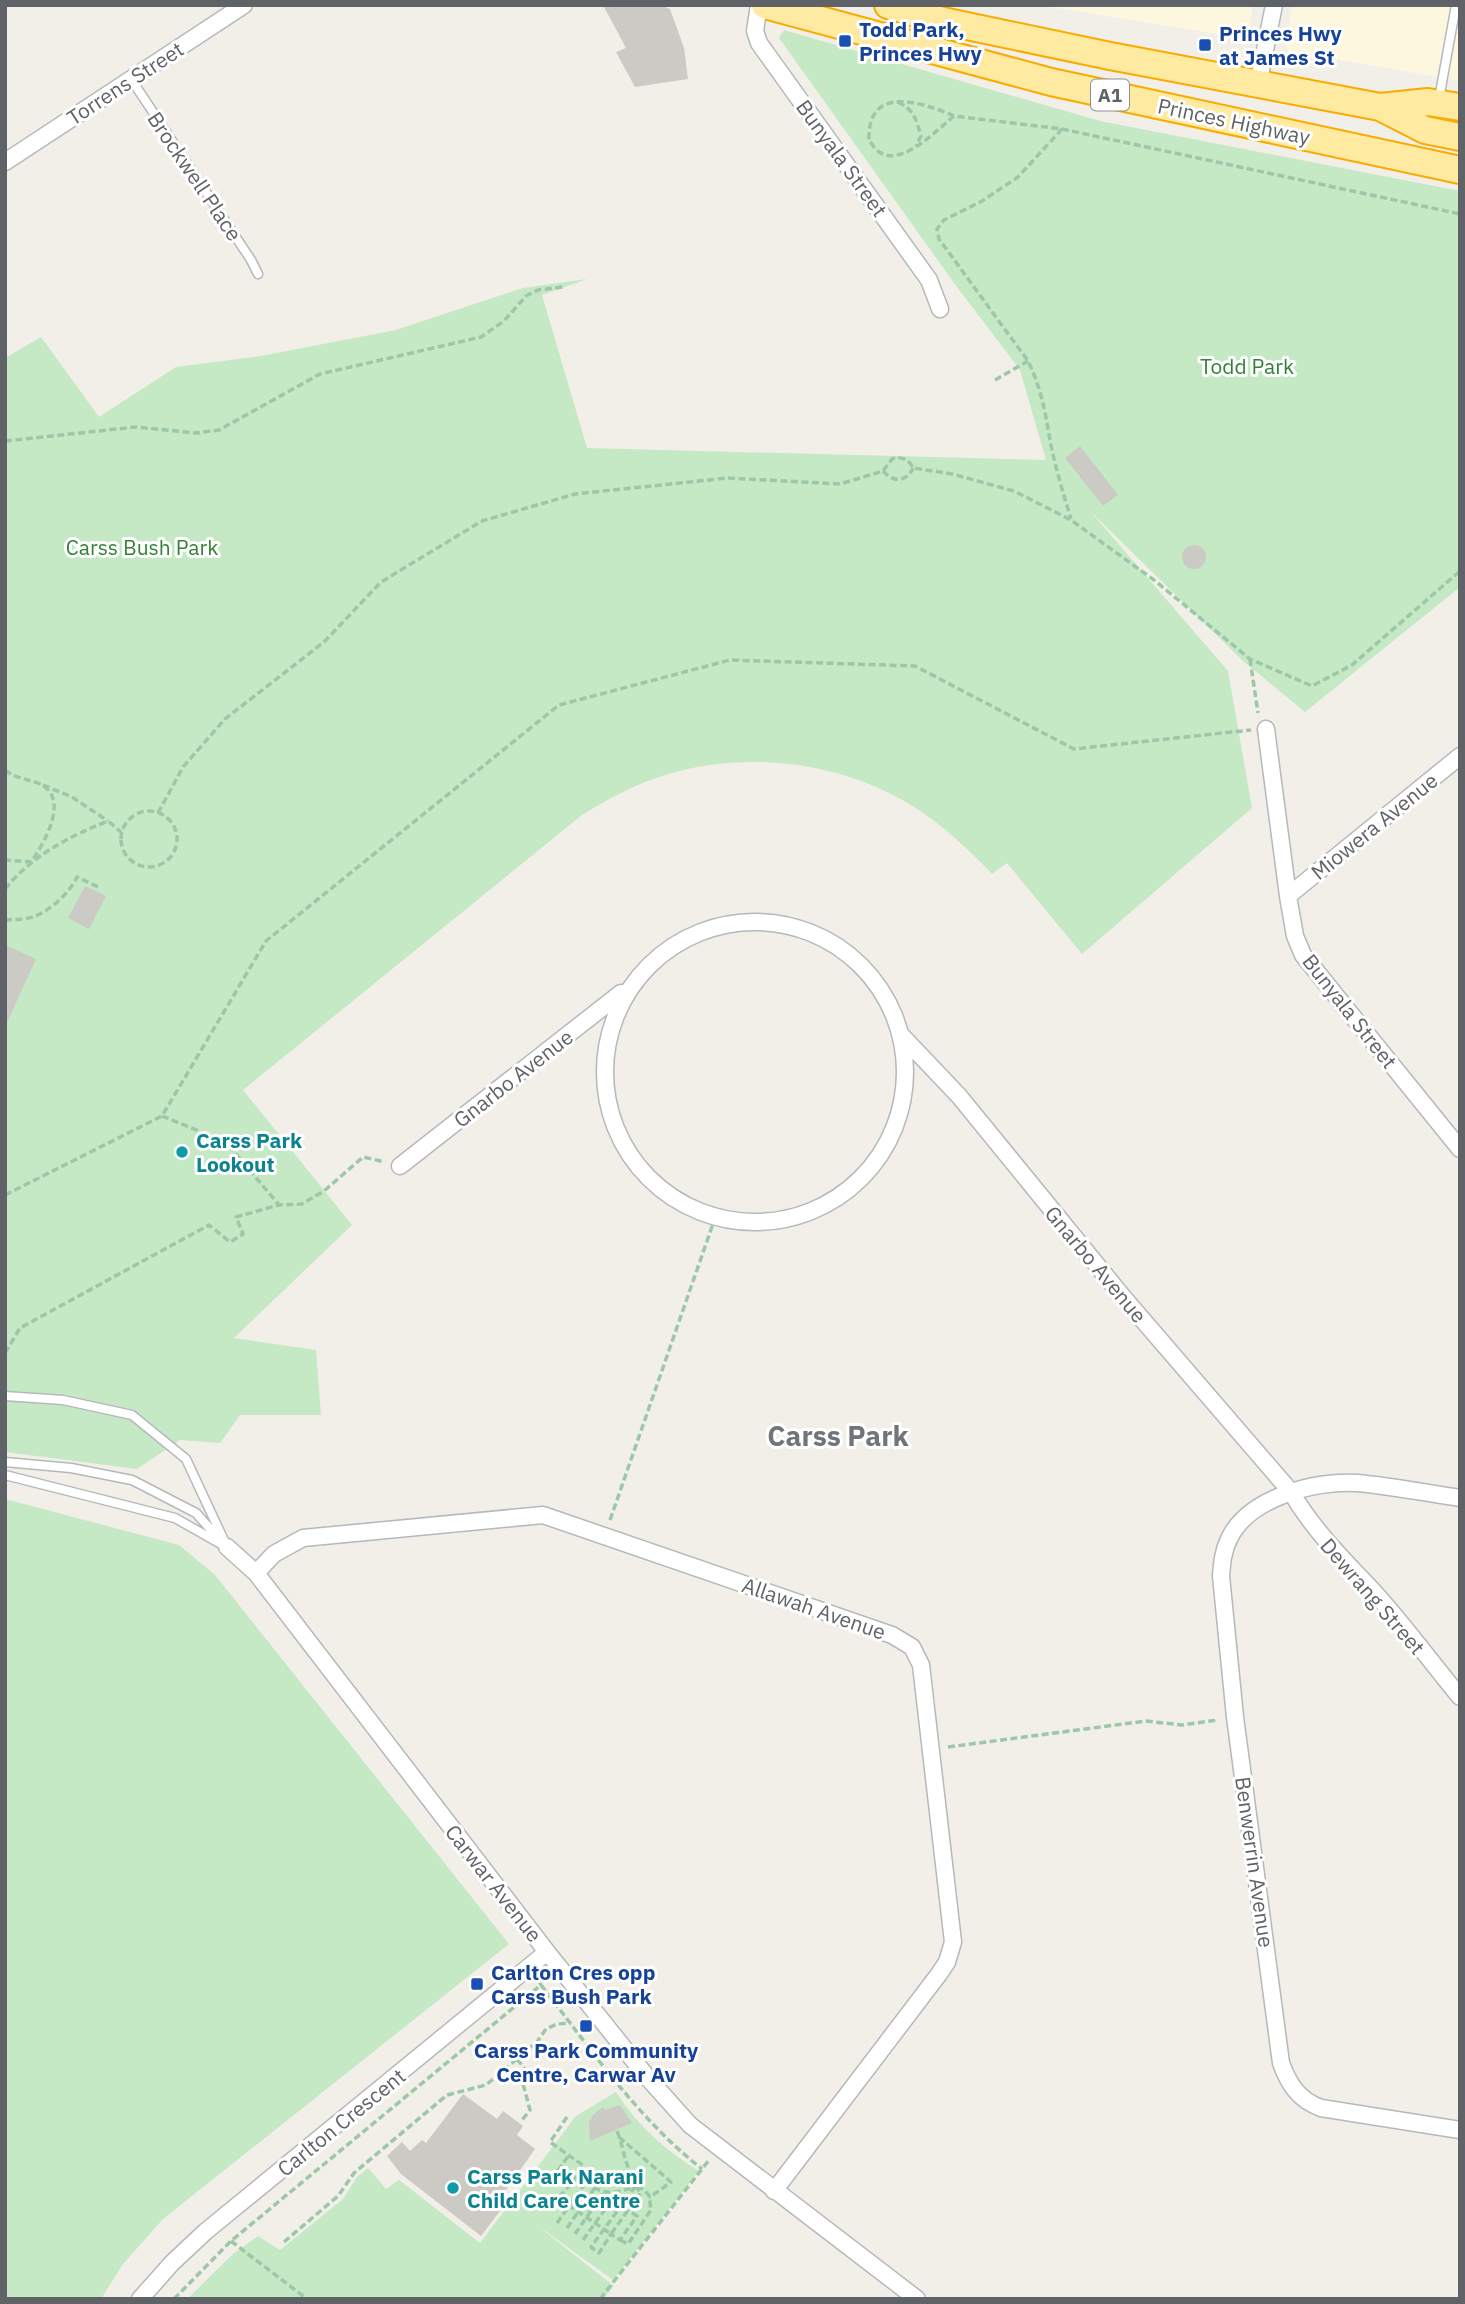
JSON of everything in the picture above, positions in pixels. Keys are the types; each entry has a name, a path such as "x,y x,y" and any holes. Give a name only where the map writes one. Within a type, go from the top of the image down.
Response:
{"highway":[{"name":"Princes Highway","path":"762,5 1051,82 1460,170"},
{"name":"Princes Highway","path":"888,5 943,21 1380,107 1425,130 1460,137"},
{"path":"1380,107 1428,102 1449,105"}],"street":[{"name":"Torrens Street","path":"5,162 244,5"},
{"name":"Bunyala Street","path":"762,5 755,31 759,43 929,280 940,309"},
{"path":"1258,85 1273,5"},
{"name":"Bunyala Street","path":"1263,729 1295,936 1303,955 1460,1149"},
{"name":"Miowera Avenue","path":"1289,896 1460,756"},
{"name":"Gnarbo Avenue","path":"400,1166 626,989 662,956 685,940 735,923 780,925 802,930 830,942 858,964 885,993 897,1015 902,1036 905,1078 897,1123 884,1149 861,1179 844,1194 803,1214 761,1224 715,1218 670,1197 631,1157 614,1125 606,1096 603,1063 606,1039 626,989"},
{"name":"Gnarbo Avenue","path":"902,1036 959,1096 1123,1297 1291,1492"},
{"name":"Benwerrin Avenue","path":"1460,1498 1356,1483 1291,1492 1255,1510 1230,1537 1223,1556 1221,1576 1235,1717 1281,2063 1286,2078 1302,2098 1321,2108 1460,2130"},
{"name":"Dewrang Street","path":"1291,1492 1306,1518 1332,1550 1375,1593 1460,1697"},
{"name":"Allawah Avenue","path":"256,1573 274,1554 303,1538 543,1515 892,1635 912,1647 921,1665 932,1750 953,1931 951,1951 939,1974 774,2191"},
{"name":"Carwar Avenue","path":"227,1547 256,1573 547,1952 647,2077 690,2125 917,2299"},
{"name":"Carlton Crescent","path":"140,2299 205,2232 547,1952"}],"lane":[{"path":"1449,105 1455,5"},
{"name":"Brockwell Place","path":"131,79 258,274"},
{"path":"5,1396 63,1400 132,1415 187,1459 227,1547"},
{"name":"Carwar Avenue","path":"5,1462 71,1468 132,1480 196,1513 227,1547"},
{"name":"Carwar Avenue","path":"5,1475 175,1518 227,1547"}],"path":[{"path":"954,116 915,148 898,156 881,153 869,140 868,124 877,110 897,101 915,101 954,116 1062,130 1460,214"},
{"path":"897,101 909,108 916,118 922,136 915,148"},
{"path":"1062,130 1018,177 982,201 944,220 937,229 939,239 1028,361 1044,401 1052,448 1071,520"},
{"path":"5,441 136,427 196,433 219,430 320,374 481,337 504,321 526,296 538,290 563,287"},
{"path":"995,380 1028,361"},
{"path":"158,813 183,767 225,719 324,642 381,582 482,520 575,494 728,478 840,484 883,471 888,462 897,458 907,460 914,468 953,474 1014,491 1071,520 1154,580 1250,659 1312,686 1352,665 1460,571"},
{"path":"883,471 891,479 897,480 907,477 914,468"},
{"path":"5,1195 162,1116 266,941 559,705 730,660 915,666 1074,749 1263,729 1250,659"},
{"path":"5,770 21,780 39,783 72,797 122,832"},
{"path":"31,862 49,833 54,816 50,793 39,783"},
{"path":"140,813 158,813 172,824 176,841 174,850 162,863 144,867 128,858 121,841 122,832 125,824 140,813"},
{"path":"5,889 31,862 54,846 108,821"},
{"path":"5,859 31,862"},
{"path":"5,920 31,918 52,906 77,877 98,887"},
{"path":"162,1116 226,1142 279,1205"},
{"path":"5,1353 20,1328 209,1225 230,1242 243,1234 236,1217 279,1205 302,1204 324,1191 363,1157 400,1166"},
{"path":"613,1512 715,1218"},
{"path":"932,1750 1146,1721 1182,1725 1235,1717"},
{"path":"538,1979 629,2098 673,2146 702,2169"},
{"path":"174,2299 231,2241 541,1984"},
{"path":"284,2242 338,2196 354,2173 447,2095 486,2085 537,2042 546,2029 557,2024 571,2023"},
{"path":"517,2059 528,2073 522,2080 530,2110 522,2120"},
{"path":"567,2116 550,2141 584,2166 558,2198 628,2244 651,2210 649,2195 636,2185"},
{"path":"617,2131 626,2168 641,2192 599,2253 591,2246 636,2185"},
{"path":"620,2137 671,2182 649,2198"},
{"path":"600,2299 719,2148"},
{"path":"569,2155 556,2173 571,2184"},
{"path":"578,2175 594,2189 604,2192 618,2192 636,2185"},
{"path":"557,2223 586,2182"},
{"path":"567,2228 594,2189"},
{"path":"575,2234 604,2192"},
{"path":"583,2240 618,2192"},
{"path":"620,2241 637,2216 628,2210"},
{"path":"231,2241 307,2299"}],"shaded area":[{"path":"1038,5 1253,5 1248,39"},
{"path":"1292,5 1460,5 1460,81 1288,51 1285,46"}],"green space":[{"path":"784,30 1100,121 1460,191 1460,587 1305,712 1243,661 1090,511 1228,671 1252,808 1082,954 1007,863 992,874 954,837 922,812 882,789 851,777 785,764 717,764 653,779 617,795 582,815 243,1090 352,1225 234,1338 316,1350 321,1415 240,1415 220,1443 180,1440 137,1469 5,1452 5,358 41,337 99,417 176,367 261,356 396,330 523,288 587,279 542,295 587,448 1046,460 1020,370 954,283 779,38"},
{"path":"5,1499 179,1545 215,1575 509,1944 163,2219 123,2264 101,2299 5,2299"},
{"path":"616,2092 653,2136 699,2171 613,2280 534,2223 614,2286 603,2299 187,2299 233,2254 258,2236 280,2250 343,2199 357,2177 368,2168 386,2189 399,2180 480,2243 576,2116"}],"building":[{"path":"603,5 659,5 670,9 684,48 688,79 635,87 616,52 626,48"},
{"path":"1080,446 1118,495 1103,506 1065,458"},
{"path":"1194,545 1203,548 1206,557 1203,566 1194,569 1185,566 1182,557 1185,548"},
{"path":"85,886 106,896 89,929 68,918"},
{"path":"5,945 36,959 5,1027"},
{"path":"463,2094 497,2119 503,2111 523,2126 517,2135 535,2149 501,2197 507,2202 481,2236 401,2174 387,2156 402,2142 410,2151 422,2140 426,2143"},
{"path":"620,2105 632,2123 590,2141 589,2122 594,2114 603,2107 605,2110"}],"place":[{"name":"Todd Park, Princes Hwy","path":"845,41"},
{"name":"Princes Hwy at James St","path":"1205,45"},
{"name":"Carss Park Lookout","path":"182,1152"},
{"name":"Carlton Cres opp Carss Bush Park","path":"477,1984"},
{"name":"Carss Park Community Centre, Carwar Av","path":"586,2026"},
{"name":"Carss Park Narani Child Care Centre","path":"453,2188"}],"district":[{"name":"Carss Park","path":"838,1435"}],"park label":[{"name":"Todd Park","path":"1247,366"},
{"name":"Carss Bush Park","path":"142,547"}]}
